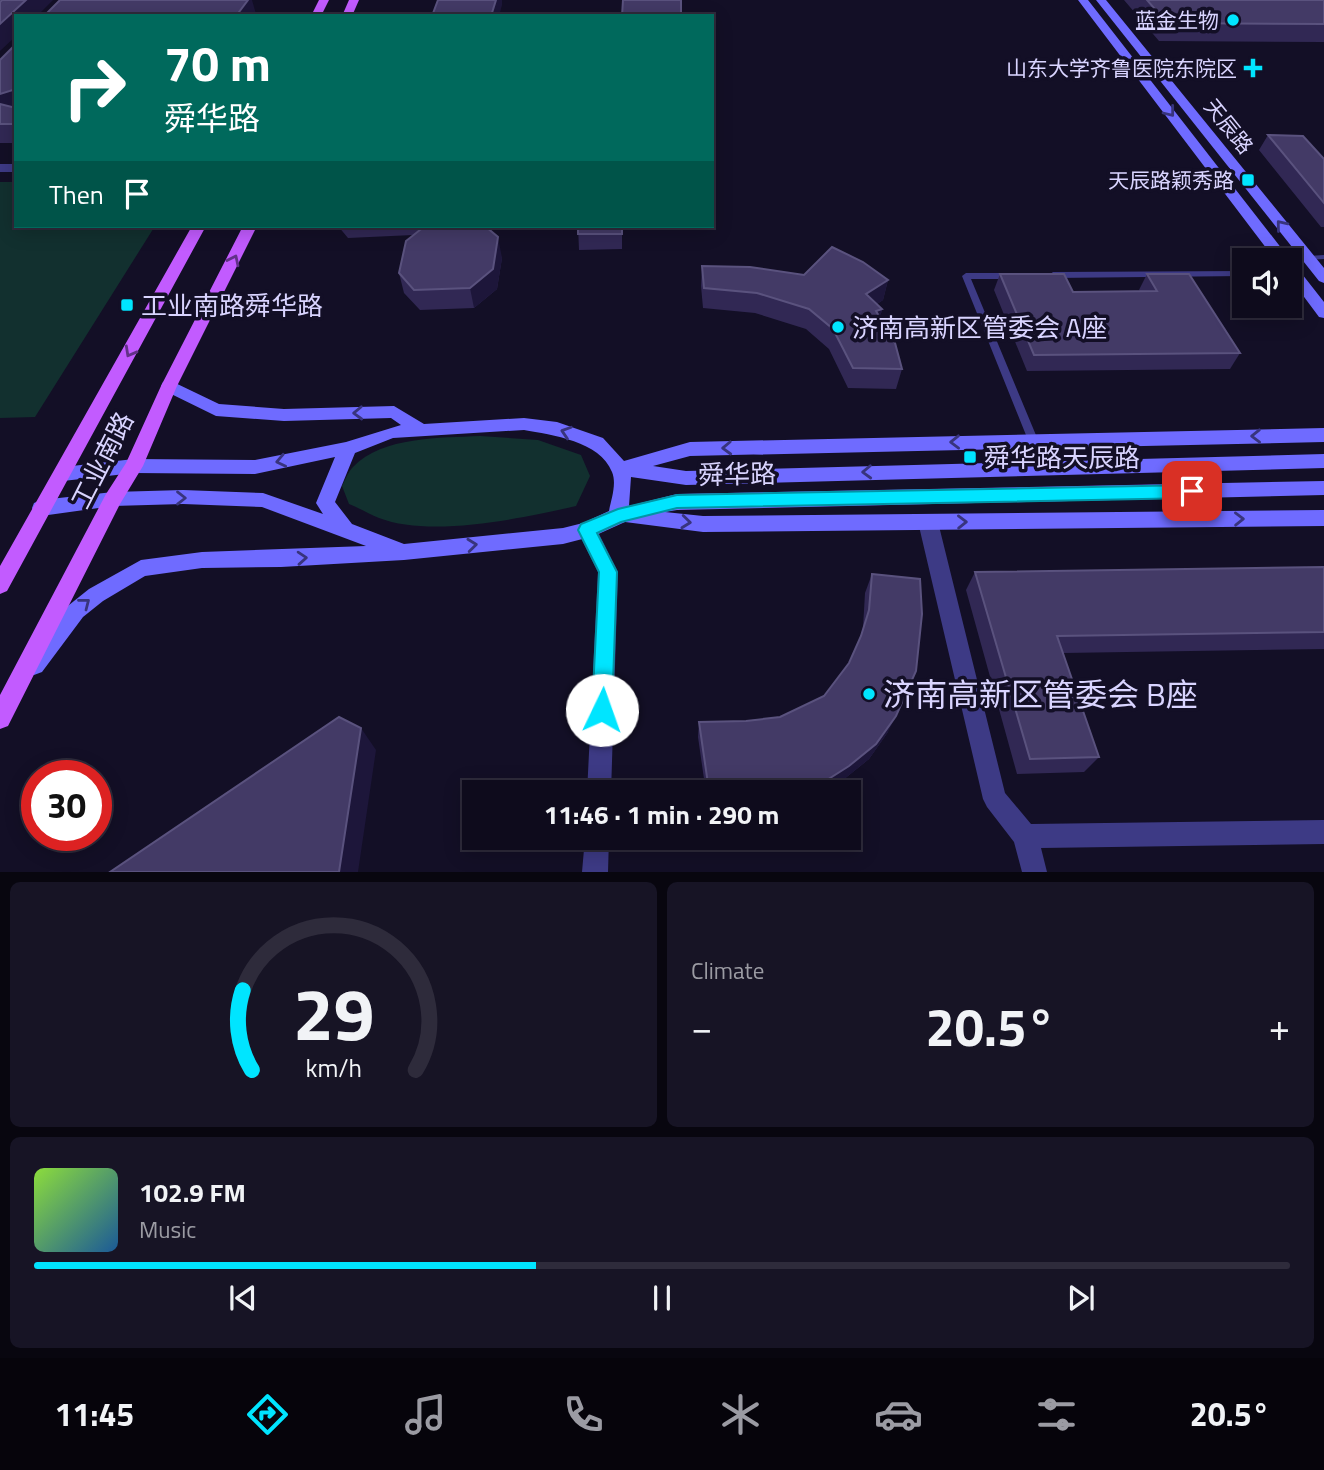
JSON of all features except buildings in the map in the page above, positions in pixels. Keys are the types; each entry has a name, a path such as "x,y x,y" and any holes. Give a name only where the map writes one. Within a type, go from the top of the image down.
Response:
{"main road":[{"name":"天辰路","path":"1083,0 1275,248"},
{"name":"天辰路","path":"1101,0 1324,278"},
{"name":"工业南路","path":"0,585 198,228"},
{"name":"工业南路","path":"0,718 113,499 134,466 169,386 249,228"},
{"name":"天辰路","path":"1302,284 1324,313"},
{"path":"169,386 216,410 284,415 394,412 421,430"},
{"path":"63,474 134,466 255,467 348,448 392,432 524,424 557,429 597,443 621,469 623,486 618,516 703,524 1324,518"},
{"path":"621,469 690,449 1324,435"},
{"path":"344,528 325,503 348,448"},
{"name":"舜华路","path":"621,469 686,478 1324,461"},
{"name":"舜华路","path":"41,508 113,499 183,497 263,500 404,552 563,536 587,530 618,516 677,502 1324,488"},
{"path":"12,694 76,611 96,595 141,568 202,560 281,559 404,552"}],"street":[{"path":"928,522 995,799 1026,836 1034,872"},
{"path":"587,530 608,572 600,780"},
{"path":"1026,836 1324,832"},
{"path":"595,872 596,850"}],"lane":[{"path":"1308,258 1324,257"},
{"path":"1036,276 1232,273"},
{"path":"1022,276 966,276 1033,440"}],"green space":[{"path":"0,182 14,182 14,228 154,228 35,417 0,418"},
{"path":"480,436 538,440 581,455 590,476 576,506 477,524 424,526 400,524 379,518 349,504 342,486 347,476 365,457 380,449 413,441"}],"place":[{"name":"蓝金生物","path":"1233,20"},
{"name":"山东大学齐鲁医院东院区","path":"1253,68"},
{"name":"天辰路颖秀路","path":"1248,180"},
{"name":"工业南路舜华路","path":"127,305"},
{"name":"济南高新区管委会 A座","path":"838,327"},
{"name":"舜华路天辰路","path":"970,457"},
{"name":"济南高新区管委会 B座","path":"869,694"}],"route":[{"path":"602,710 608,572 587,530 618,516 677,502 1192,491"}]}
